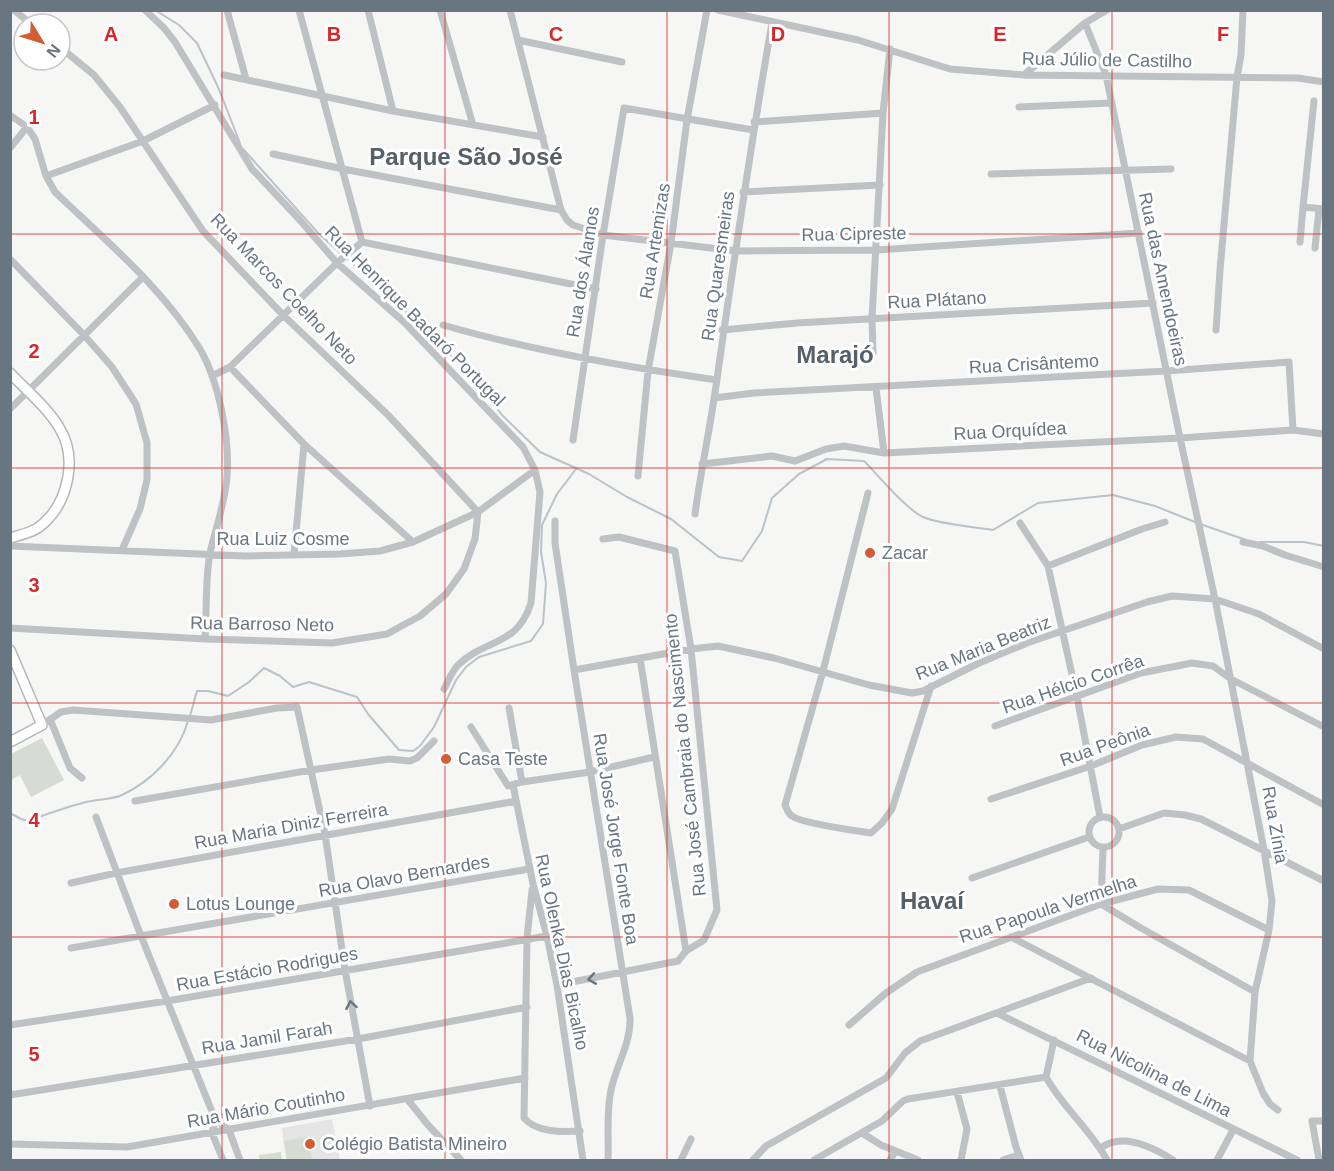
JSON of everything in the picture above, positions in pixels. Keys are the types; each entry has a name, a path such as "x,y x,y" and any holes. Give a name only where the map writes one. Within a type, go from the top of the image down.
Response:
{"street":[{"name":"Rua Henrique Badaró Portugal","path":"145,10 175,42 252,169 338,263 404,322 523,447 535,470"},
{"path":"227,10 246,79"},
{"path":"299,10 343,169 359,244"},
{"path":"368,10 393,111"},
{"path":"440,10 473,125"},
{"path":"273,154 561,210 510,10"},
{"name":"Rua Artemizas","path":"638,476 648,370 671,243 687,120 707,10"},
{"name":"Rua Júlio de Castilho","path":"718,10 858,39 950,69 1023,75 1237,76 1298,78 1323,82"},
{"path":"1023,75 1085,23 1107,10"},
{"path":"1216,330 1244,10"},
{"name":"Rua Quaresmeiras","path":"695,514 717,380 743,192 772,23"},
{"name":"Rua das Amendoeiras","path":"1085,23 1106,75 1201,538"},
{"path":"518,40 622,62"},
{"path":"873,353 872,319 883,113 890,50"},
{"name":"Rua Marcos Coelho Neto","path":"72,57 94,75 143,141 203,231 283,315 389,416 478,512"},
{"path":"224,75 322,94 393,111 543,137"},
{"path":"1300,242 1314,101"},
{"path":"1019,107 1111,103"},
{"path":"46,176 143,141 215,105"},
{"name":"Rua dos Álamos","path":"573,440 624,108 687,120"},
{"path":"754,122 883,113"},
{"path":"10,115 27,127 35,139 46,176 55,192 143,277 173,311 200,350 213,376 225,429 227,476 222,509 210,554 206,639"},
{"path":"687,120 753,130"},
{"path":"10,148 27,127"},
{"path":"991,174 1171,169"},
{"path":"743,192 880,185"},
{"path":"1303,207 1321,209 1315,248"},
{"name":"Rua Cipreste","path":"561,210 573,225 603,235 736,251 877,250 1139,233"},
{"path":"1316,236 1323,224"},
{"path":"213,376 230,367 359,244"},
{"path":"359,244 596,289"},
{"path":"10,259 112,367 136,404 147,443 147,480 140,509 122,550"},
{"path":"10,410 143,277"},
{"name":"Rua Plátano","path":"723,330 797,323 1154,303"},
{"path":"443,325 542,351 717,380"},
{"name":"Rua Crisântemo","path":"714,398 754,393 876,388 1289,362 1293,430"},
{"path":"230,367 304,444 413,542"},
{"path":"10,373 52,417 61,430 67,442 70,467 62,495 52,515 34,531 10,538"},
{"path":"876,388 884,453"},
{"name":"Rua Orquídea","path":"702,464 772,456 795,461 826,449 844,446 884,453 1293,430 1323,434"},
{"path":"294,555 304,444"},
{"path":"444,689 457,666 476,652 509,636 517,630 527,616 531,603 540,492 535,470"},
{"name":"Rua Luiz Cosme","path":"10,546 210,554 294,555 380,551 413,542 478,512 535,470"},
{"path":"868,493 824,671 785,805 789,815 797,819 849,831 871,832 882,823 892,809 931,686"},
{"name":"Rua Barroso Neto","path":"10,628 206,639 332,643 387,634 420,616 452,586 464,569 475,539 478,512"},
{"name":"Rua José Jorge Fonte Boa","path":"555,521 555,543 630,1029 610,1096 608,1161"},
{"path":"1048,566 1165,522"},
{"path":"1020,523 1048,566 1077,697 1100,817"},
{"name":"Rua José Cambraia do Nascimento","path":"557,985 678,961 686,951 704,940 717,910 691,649 675,551 619,537 603,539"},
{"name":"Rua Zínia","path":"1201,538 1248,762 1272,901 1269,930 1255,992 1250,1061 1263,1093 1270,1104 1278,1110"},
{"path":"1244,542 1263,546 1323,567"},
{"name":"Rua Maria Beatriz","path":"574,670 718,646 824,671 869,685 912,693 923,691 1027,643 1172,596 1215,598 1259,614 1323,649"},
{"path":"10,650 42,725"},
{"path":"640,658 686,951"},
{"name":"Rua Hélcio Corrêa","path":"995,726 1142,674 1192,663 1213,666 1231,679 1323,727"},
{"path":"10,742 62,712 73,710 211,720 294,706 298,709 325,834 345,970 370,1106"},
{"path":"509,708 522,782"},
{"path":"50,719 70,768 82,778"},
{"path":"471,727 511,786 522,782 590,772 654,756"},
{"name":"Rua Peônia","path":"991,800 1091,766 1142,745 1176,737 1203,739 1323,805"},
{"path":"135,801 311,770 389,759 410,761 417,758 434,741"},
{"name":"Rua Olenka Dias Bicalho","path":"511,786 557,985 583,1161"},
{"name":"Rua Maria Diniz Ferreira","path":"71,883 325,834 516,801"},
{"path":"1119,829 1164,813 1185,814 1201,819 1323,881"},
{"path":"96,817 116,873 215,1119 229,1130 240,1161"},
{"path":"1100,817 1110,818 1119,829 1115,842 1102,848 1094,844 1089,837 1090,824 1100,817"},
{"path":"972,878 1089,837"},
{"path":"1102,848 1101,904 1255,992"},
{"name":"Rua Olavo Bernardes","path":"71,948 530,869"},
{"path":"533,884 527,938 524,1118 528,1123 545,1129 561,1132 580,1131"},
{"name":"Rua Papoula Vermelha","path":"849,1025 886,993 917,972 1101,904 1158,889 1189,890 1269,930"},
{"name":"Rua Estácio Rodrigues","path":"10,1025 167,1001 547,936"},
{"path":"1011,937 1250,1061"},
{"path":"753,1161 766,1146 886,1078 905,1053 920,1041 1091,978"},
{"name":"Rua Jamil Farah","path":"10,1095 358,1039 527,1007"},
{"name":"Rua Nicolina de Lima","path":"997,1013 1284,1157 1297,1161"},
{"path":"1054,1040 1046,1077 1055,1093 1101,1148 1107,1161"},
{"path":"814,1161 882,1121 908,1099 1046,1077"},
{"name":"Rua Mário Coutinho","path":"10,1144 127,1147 525,1078"},
{"path":"1000,1086 1020,1158 1003,1161"},
{"path":"957,1092 967,1129 961,1161"},
{"path":"408,1100 461,1161"},
{"path":"215,1119 212,1133 223,1161"},
{"path":"1319,1161 1320,1151 1312,1121 1323,1121"},
{"path":"1217,1161 1233,1130"},
{"path":"862,1133 895,1152 918,1161"},
{"path":"681,1161 691,1139"},
{"path":"1101,1148 1111,1142 1123,1141 1145,1146 1173,1161"},
{"path":"890,1161 895,1152"}],"shaded area":[{"path":"42,738 64,780 31,797 20,775 11,780 11,754"},
{"name":"Colégio Batista Mineiro","path":"332,1119 340,1160 286,1160 282,1128"},
{"path":"308,1137 312,1160 287,1160 284,1141"},
{"path":"281,1152 282,1160 260,1160 259,1155"}],"waterway":[{"path":"155,10 179,25 197,43 218,87 240,143"},
{"path":"244,150 318,233 429,332 474,380 502,415 540,452 589,474 627,497 671,519 719,557 742,561 762,531 772,498 799,474 827,459 864,461 916,513 947,523 993,530 1038,503 1113,495 1155,506 1195,522"},
{"path":"190,716 197,691 228,696 249,682 264,668 280,676 293,687 309,682 357,697 368,714 399,750 413,751 420,746 434,727 456,680 466,667 479,657 531,641 543,624 546,583 541,552 542,525 557,494 576,469"},
{"path":"1200,524 1246,540"},
{"path":"1260,542 1304,542 1324,546"},
{"path":"10,813 28,821 79,804 122,795 144,782 163,765 178,744 188,721"}],"place":[{"name":"Zacar","path":"870,553"},
{"name":"Casa Teste","path":"446,759"},
{"name":"Lotus Lounge","path":"174,904"},
{"name":"Colégio Batista Mineiro","path":"310,1144"}],"district":[{"name":"Parque São José","path":"466,157"},
{"name":"Marajó","path":"835,355"},
{"name":"Havaí","path":"932,901"}]}
